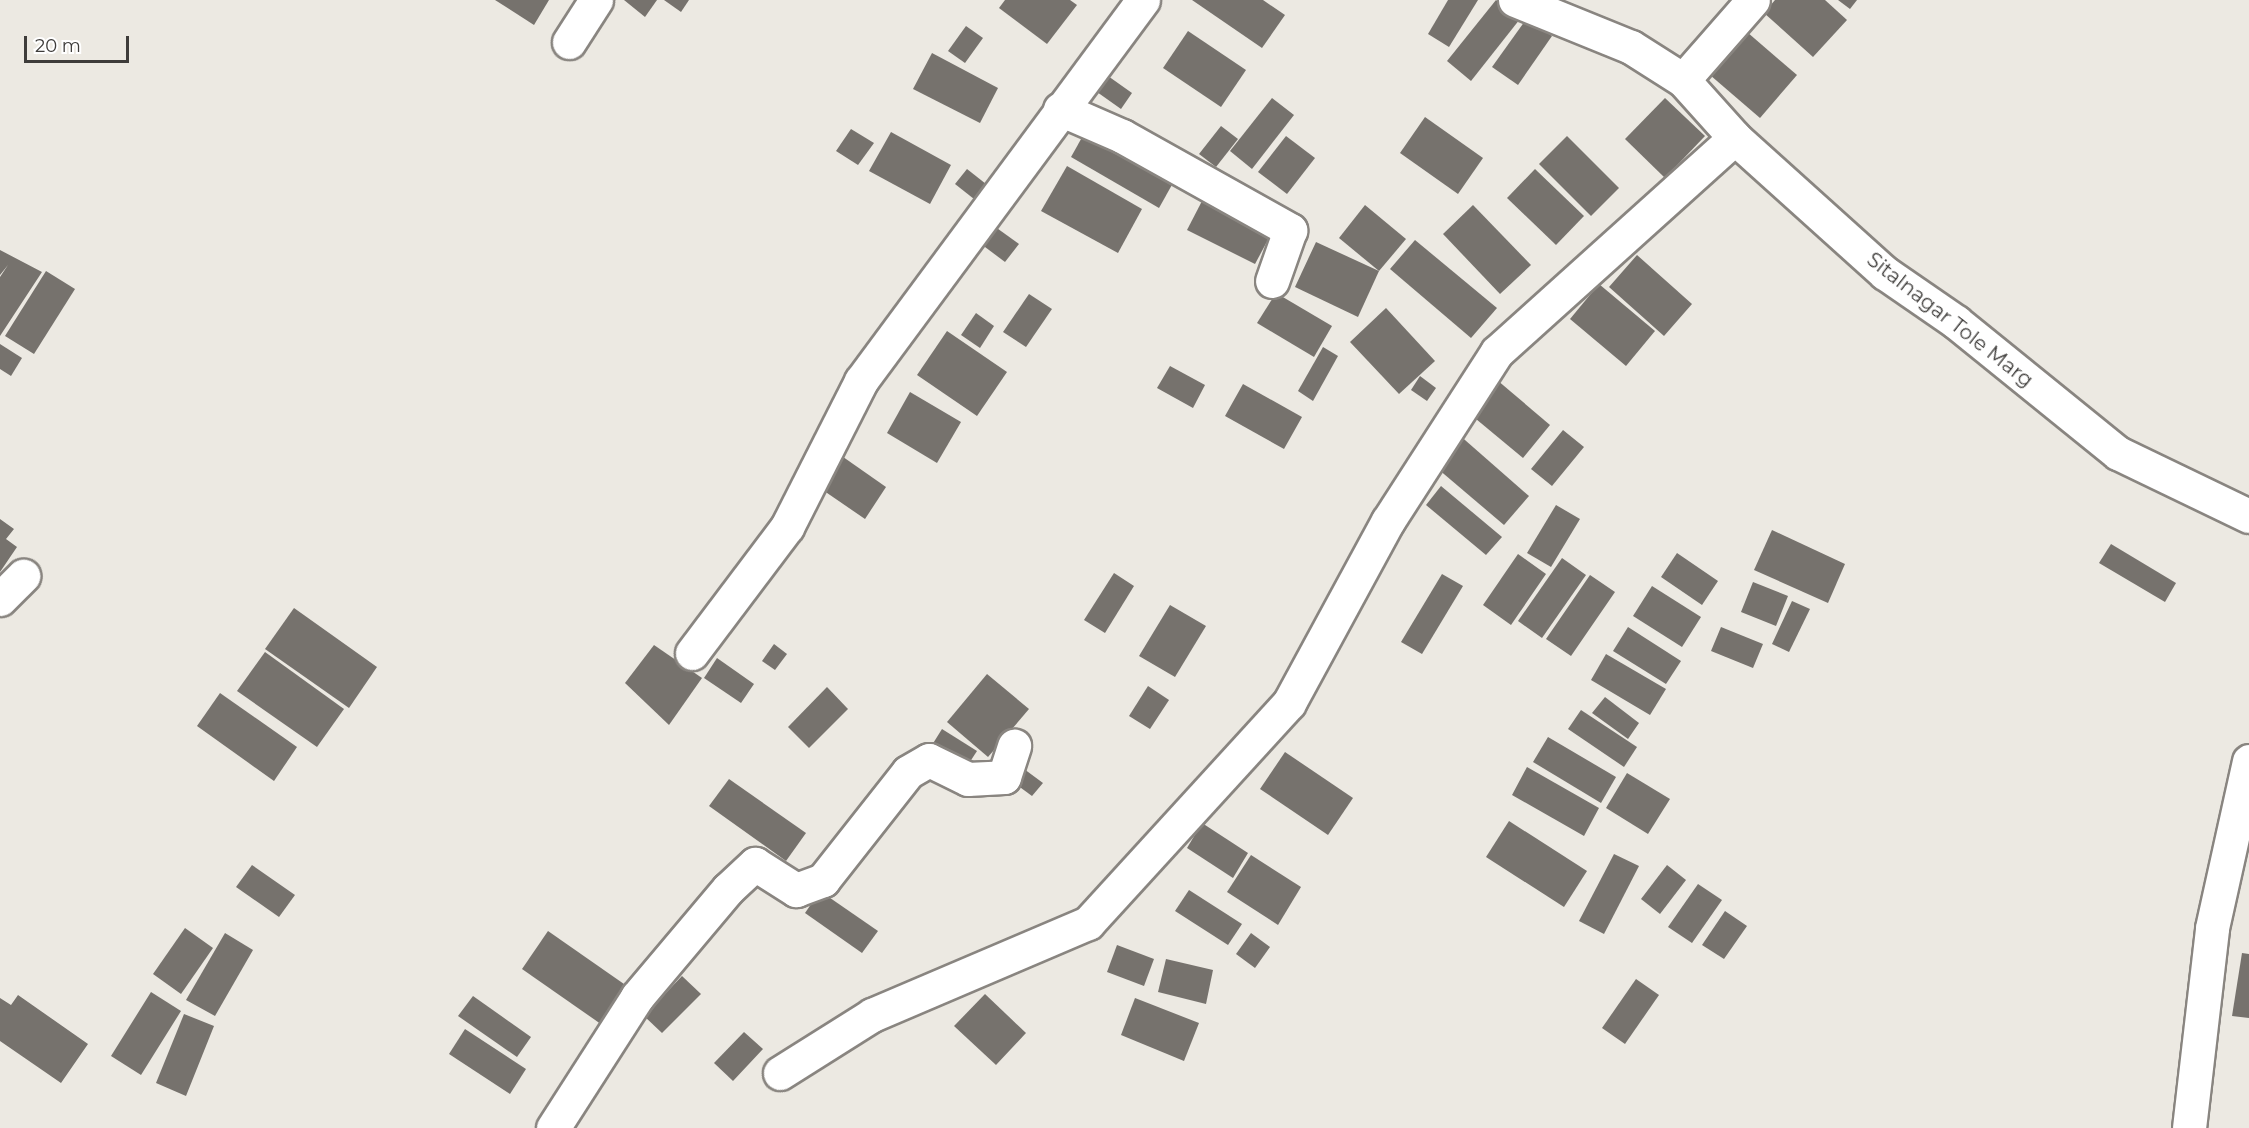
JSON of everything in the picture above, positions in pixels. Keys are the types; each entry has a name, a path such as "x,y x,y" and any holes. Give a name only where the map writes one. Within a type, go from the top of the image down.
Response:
{"street":[{"path":"569,42 596,0"},
{"path":"692,653 787,527 861,381 1060,109 1143,0"},
{"name":"Sitalnagar Tole Marg","path":"1515,0 1631,47 1683,80 1735,138 1885,273 1956,322 2118,453 2249,516"},
{"path":"1683,80 1753,0"},
{"path":"1060,109 1122,136 1290,230 1272,281"},
{"path":"780,1073 872,1015 1088,923 1289,703 1388,521 1497,352 1735,138"},
{"path":"0,599 24,576"},
{"path":"553,1128 637,997 728,889 755,864 796,890 822,880 908,772 929,760 968,779 1004,777 1014,746"},
{"path":"2189,1128 2212,928 2249,762"}],"building":[{"path":"495,0 549,0 534,25"},
{"path":"624,0 657,0 645,17"},
{"path":"664,0 689,0 681,12"},
{"path":"1005,0 1070,0 1077,5 1047,44 999,8"},
{"path":"1192,0 1263,0 1285,15 1262,48"},
{"path":"1448,0 1478,0 1449,47 1428,34"},
{"path":"1496,0 1520,19 1471,81 1447,61"},
{"path":"1775,0 1825,0 1847,20 1813,57 1764,13"},
{"path":"1838,0 1857,0 1850,9"},
{"path":"1527,18 1552,36 1518,85 1492,67"},
{"path":"966,26 983,38 965,63 948,51"},
{"path":"1188,31 1246,70 1221,107 1163,68"},
{"path":"1747,32 1797,75 1760,118 1710,75"},
{"path":"932,53 998,88 980,123 913,89"},
{"path":"1108,76 1132,93 1121,109 1097,92"},
{"path":"1272,98 1294,115 1252,169 1230,151"},
{"path":"1665,98 1705,136 1665,178 1625,139"},
{"path":"1425,117 1483,158 1458,194 1400,153"},
{"path":"1221,126 1238,139 1216,167 1199,154"},
{"path":"851,129 874,143 858,165 836,151"},
{"path":"891,132 951,165 930,204 869,171"},
{"path":"1085,132 1173,183 1159,208 1071,157"},
{"path":"1286,136 1315,158 1287,194 1258,172"},
{"path":"1567,136 1619,188 1591,216 1539,164"},
{"path":"1067,166 1142,209 1118,253 1041,211"},
{"path":"967,169 986,184 974,199 955,184"},
{"path":"1535,169 1584,216 1556,245 1507,198"},
{"path":"1202,201 1270,236 1255,264 1187,230"},
{"path":"1365,205 1406,239 1379,271 1339,238"},
{"path":"1473,205 1531,265 1500,294 1443,234"},
{"path":"994,226 1019,244 1005,262 981,244"},
{"path":"1415,240 1497,308 1471,338 1390,269"},
{"path":"1316,242 1379,271 1358,317 1295,287"},
{"path":"0,250 42,272 0,336 0,277 8,265 0,275"},
{"path":"1637,255 1692,304 1664,336 1609,287"},
{"path":"46,271 75,289 34,354 5,336"},
{"path":"1599,284 1655,331 1626,366 1570,319"},
{"path":"1276,293 1332,326 1314,357 1257,323"},
{"path":"1029,294 1052,309 1026,347 1003,332"},
{"path":"1386,308 1435,361 1399,394 1350,342"},
{"path":"976,313 994,326 980,348 961,335"},
{"path":"947,331 1007,372 977,416 917,375"},
{"path":"0,344 22,358 11,376 0,369"},
{"path":"1323,347 1338,356 1313,401 1298,391"},
{"path":"1170,366 1205,385 1193,408 1157,388"},
{"path":"1420,376 1436,388 1427,401 1411,390"},
{"path":"1497,380 1550,425 1523,458 1470,414"},
{"path":"1243,384 1302,417 1284,449 1225,416"},
{"path":"910,392 961,422 937,463 887,433"},
{"path":"1563,430 1584,447 1552,486 1531,469"},
{"path":"1457,433 1529,496 1504,525 1431,463"},
{"path":"836,452 886,487 865,519 814,484"},
{"path":"1441,486 1502,537 1486,555 1426,505"},
{"path":"1556,505 1580,519 1551,567 1527,553"},
{"path":"0,519 14,529 6,539 17,547 0,572"},
{"path":"1772,530 1845,564 1828,603 1754,570"},
{"path":"2111,544 2176,583 2165,602 2099,563"},
{"path":"1677,553 1718,581 1702,605 1661,577"},
{"path":"1518,554 1546,574 1511,625 1483,605"},
{"path":"1562,558 1586,575 1542,638 1518,621"},
{"path":"1114,573 1134,586 1105,633 1084,620"},
{"path":"1442,574 1463,586 1422,654 1401,642"},
{"path":"1590,575 1615,592 1571,656 1546,639"},
{"path":"1753,582 1788,596 1776,626 1741,612"},
{"path":"1652,586 1701,617 1682,647 1633,616"},
{"path":"1792,601 1810,609 1789,652 1772,644"},
{"path":"1170,605 1206,626 1175,677 1139,656"},
{"path":"294,608 377,667 349,708 265,649"},
{"path":"1628,627 1681,661 1666,684 1613,651"},
{"path":"1721,627 1763,644 1753,668 1711,651"},
{"path":"774,644 787,654 775,670 762,661"},
{"path":"654,645 702,678 669,725 625,683"},
{"path":"265,652 344,709 317,747 237,691"},
{"path":"1606,654 1666,689 1650,715 1591,680"},
{"path":"717,658 754,684 741,703 704,678"},
{"path":"987,674 1029,709 988,757 947,722"},
{"path":"1148,686 1169,700 1150,729 1129,716"},
{"path":"827,687 848,709 809,748 788,727"},
{"path":"220,693 297,747 274,781 197,726"},
{"path":"1605,697 1639,723 1628,739 1592,713"},
{"path":"1581,710 1637,747 1624,767 1568,729"},
{"path":"942,729 977,751 962,774 927,753"},
{"path":"1548,737 1616,777 1601,803 1533,762"},
{"path":"1285,752 1353,798 1328,835 1260,789"},
{"path":"1020,766 1043,783 1032,796 1009,779"},
{"path":"1527,767 1599,808 1584,836 1512,795"},
{"path":"1627,773 1670,799 1648,834 1606,808"},
{"path":"729,779 806,833 786,861 709,806"},
{"path":"1509,821 1587,871 1564,907 1486,857"},
{"path":"1202,823 1248,853 1233,878 1187,848"},
{"path":"1614,854 1639,866 1604,934 1579,921"},
{"path":"1251,855 1301,887 1278,925 1227,892"},
{"path":"252,865 295,895 279,917 236,887"},
{"path":"1667,865 1686,880 1660,914 1641,899"},
{"path":"1698,884 1722,900 1692,943 1668,927"},
{"path":"1189,890 1242,924 1228,945 1175,911"},
{"path":"820,891 878,931 862,953 805,913"},
{"path":"1725,911 1747,926 1724,959 1702,945"},
{"path":"185,928 213,948 181,994 153,974"},
{"path":"548,931 634,991 608,1029 522,969"},
{"path":"225,933 253,950 215,1016 186,1000"},
{"path":"1251,933 1270,947 1255,968 1236,954"},
{"path":"1117,945 1154,959 1144,986 1107,972"},
{"path":"2242,953 2249,954 2249,1018 2232,1016"},
{"path":"1166,959 1213,970 1206,1004 1158,992"},
{"path":"682,976 701,994 662,1033 644,1016"},
{"path":"1636,979 1659,995 1625,1044 1602,1028"},
{"path":"151,992 181,1011 141,1075 111,1056"},
{"path":"985,994 1026,1033 996,1065 954,1026"},
{"path":"18,995 88,1044 61,1083 0,1041 0,998 11,1005"},
{"path":"473,996 531,1037 517,1057 458,1016"},
{"path":"1135,998 1199,1023 1184,1061 1121,1035"},
{"path":"184,1014 214,1026 186,1096 156,1083"},
{"path":"465,1029 526,1069 510,1094 449,1054"},
{"path":"744,1032 763,1049 733,1081 714,1063"}]}
